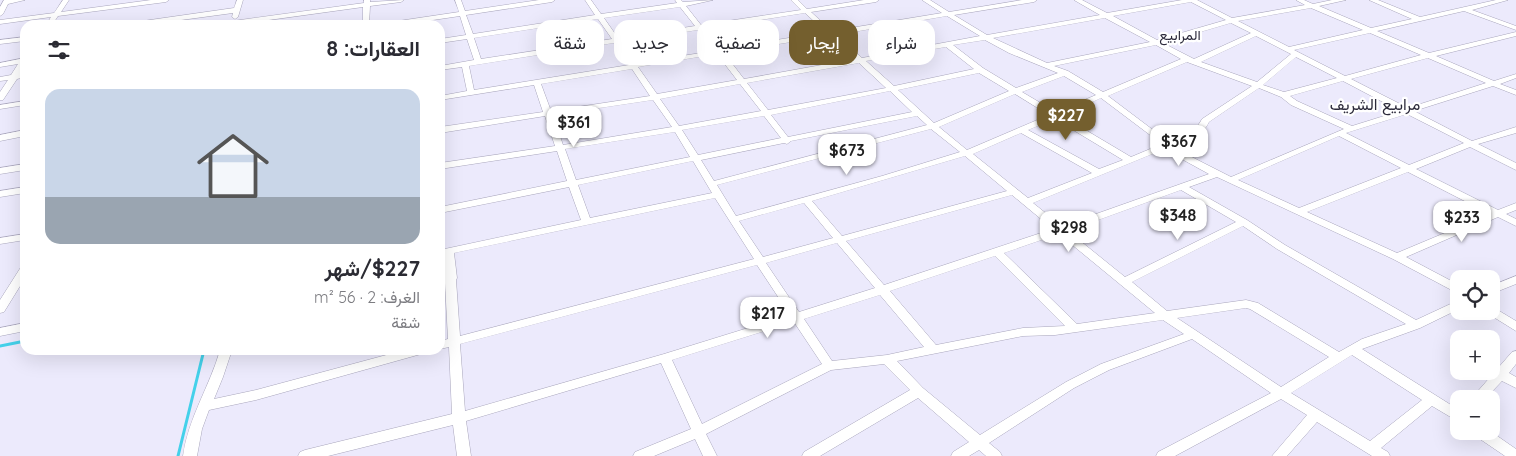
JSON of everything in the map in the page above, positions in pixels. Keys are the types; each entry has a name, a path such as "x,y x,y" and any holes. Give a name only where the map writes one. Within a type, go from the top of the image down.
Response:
{"street":[{"path":"0,13 6,1 22,0"},
{"path":"53,20 66,0"},
{"path":"0,22 166,0"},
{"path":"234,20 240,1 251,0"},
{"path":"257,20 367,2 401,0"},
{"path":"458,0 478,62"},
{"path":"418,20 552,0"},
{"path":"588,0 614,37"},
{"path":"445,40 600,17 679,2 710,0"},
{"path":"794,0 816,20"},
{"path":"742,20 876,0"},
{"path":"925,0 987,38 1012,51 1048,65 1102,94 1181,155 1217,174 1398,257 1450,285"},
{"path":"858,30 1034,0"},
{"path":"1077,0 1190,61 1284,95 1294,103 1352,129"},
{"path":"445,129 656,97 1192,0 1516,167"},
{"path":"1299,0 1516,93"},
{"path":"1048,65 1156,43 1233,20 1343,0"},
{"path":"1372,0 1418,19"},
{"path":"1027,202 1195,134 1202,128 1205,121 1257,86 1292,51 1371,30 1505,0"},
{"path":"148,9 151,1"},
{"path":"366,20 367,2"},
{"path":"679,2 697,26"},
{"path":"1464,9 1516,28"},
{"path":"167,20 236,10"},
{"path":"142,20 144,16"},
{"path":"732,220 967,153 1102,94 1123,88 1257,33"},
{"path":"1284,95 1430,55 1516,34"},
{"path":"0,42 20,40"},
{"path":"445,67 614,41"},
{"path":"947,44 980,70 1131,161"},
{"path":"445,97 697,57"},
{"path":"858,57 933,126 1166,316 1281,393 1383,456"},
{"path":"0,65 20,62"},
{"path":"465,64 471,93"},
{"path":"729,65 767,113 786,141"},
{"path":"633,67 678,130 732,220 829,366"},
{"path":"0,98 20,68"},
{"path":"445,165 678,130 892,90 980,70"},
{"path":"712,184 933,126 1064,73"},
{"path":"0,78 20,75"},
{"path":"1231,180 1340,133 1406,110 1516,76"},
{"path":"537,83 550,114 587,223"},
{"path":"0,107 20,104"},
{"path":"445,209 572,182 695,160 918,113"},
{"path":"1022,130 1100,173"},
{"path":"1301,211 1470,144 1516,130"},
{"path":"1340,133 1516,223"},
{"path":"0,138 20,134"},
{"path":"0,170 20,168"},
{"path":"305,456 459,418 665,358 882,290 1061,230 1217,174"},
{"path":"1180,186 1416,325"},
{"path":"0,194 20,191"},
{"path":"445,344 1014,192"},
{"path":"445,252 717,195"},
{"path":"806,200 933,350"},
{"path":"1398,257 1516,206"},
{"path":"1124,282 1243,222"},
{"path":"0,241 20,238"},
{"path":"996,251 1074,328"},
{"path":"445,255 452,278 459,418 464,456"},
{"path":"0,309 20,277"},
{"path":"445,280 452,278"},
{"path":"1500,286 1516,280"},
{"path":"640,456 698,432 829,366 887,359 1023,332 1055,332 1246,304 1254,306 1338,357"},
{"path":"1162,456 1281,393 1352,349 1366,342 1416,325 1450,308"},
{"path":"1500,316 1516,327"},
{"path":"0,332 20,328"},
{"path":"958,456 1070,385 1105,367 1192,335"},
{"path":"1352,349 1450,412"},
{"path":"190,456 194,432 218,378 225,355"},
{"path":"205,406 256,395 404,355"},
{"path":"1486,390 1516,355"},
{"path":"665,358 710,456"},
{"path":"887,359 919,391 995,456"},
{"path":"1501,374 1516,383"},
{"path":"809,456 919,391"},
{"path":"1371,448 1430,400"},
{"path":"1279,456 1316,414"},
{"path":"1492,440 1514,456"}],"waterway":[{"path":"0,346 20,342"},
{"path":"178,456 203,355"}],"district":[{"name":"المرابيع","path":"1180,35"},
{"name":"مرابيع الشريف","path":"1375,104"}]}
